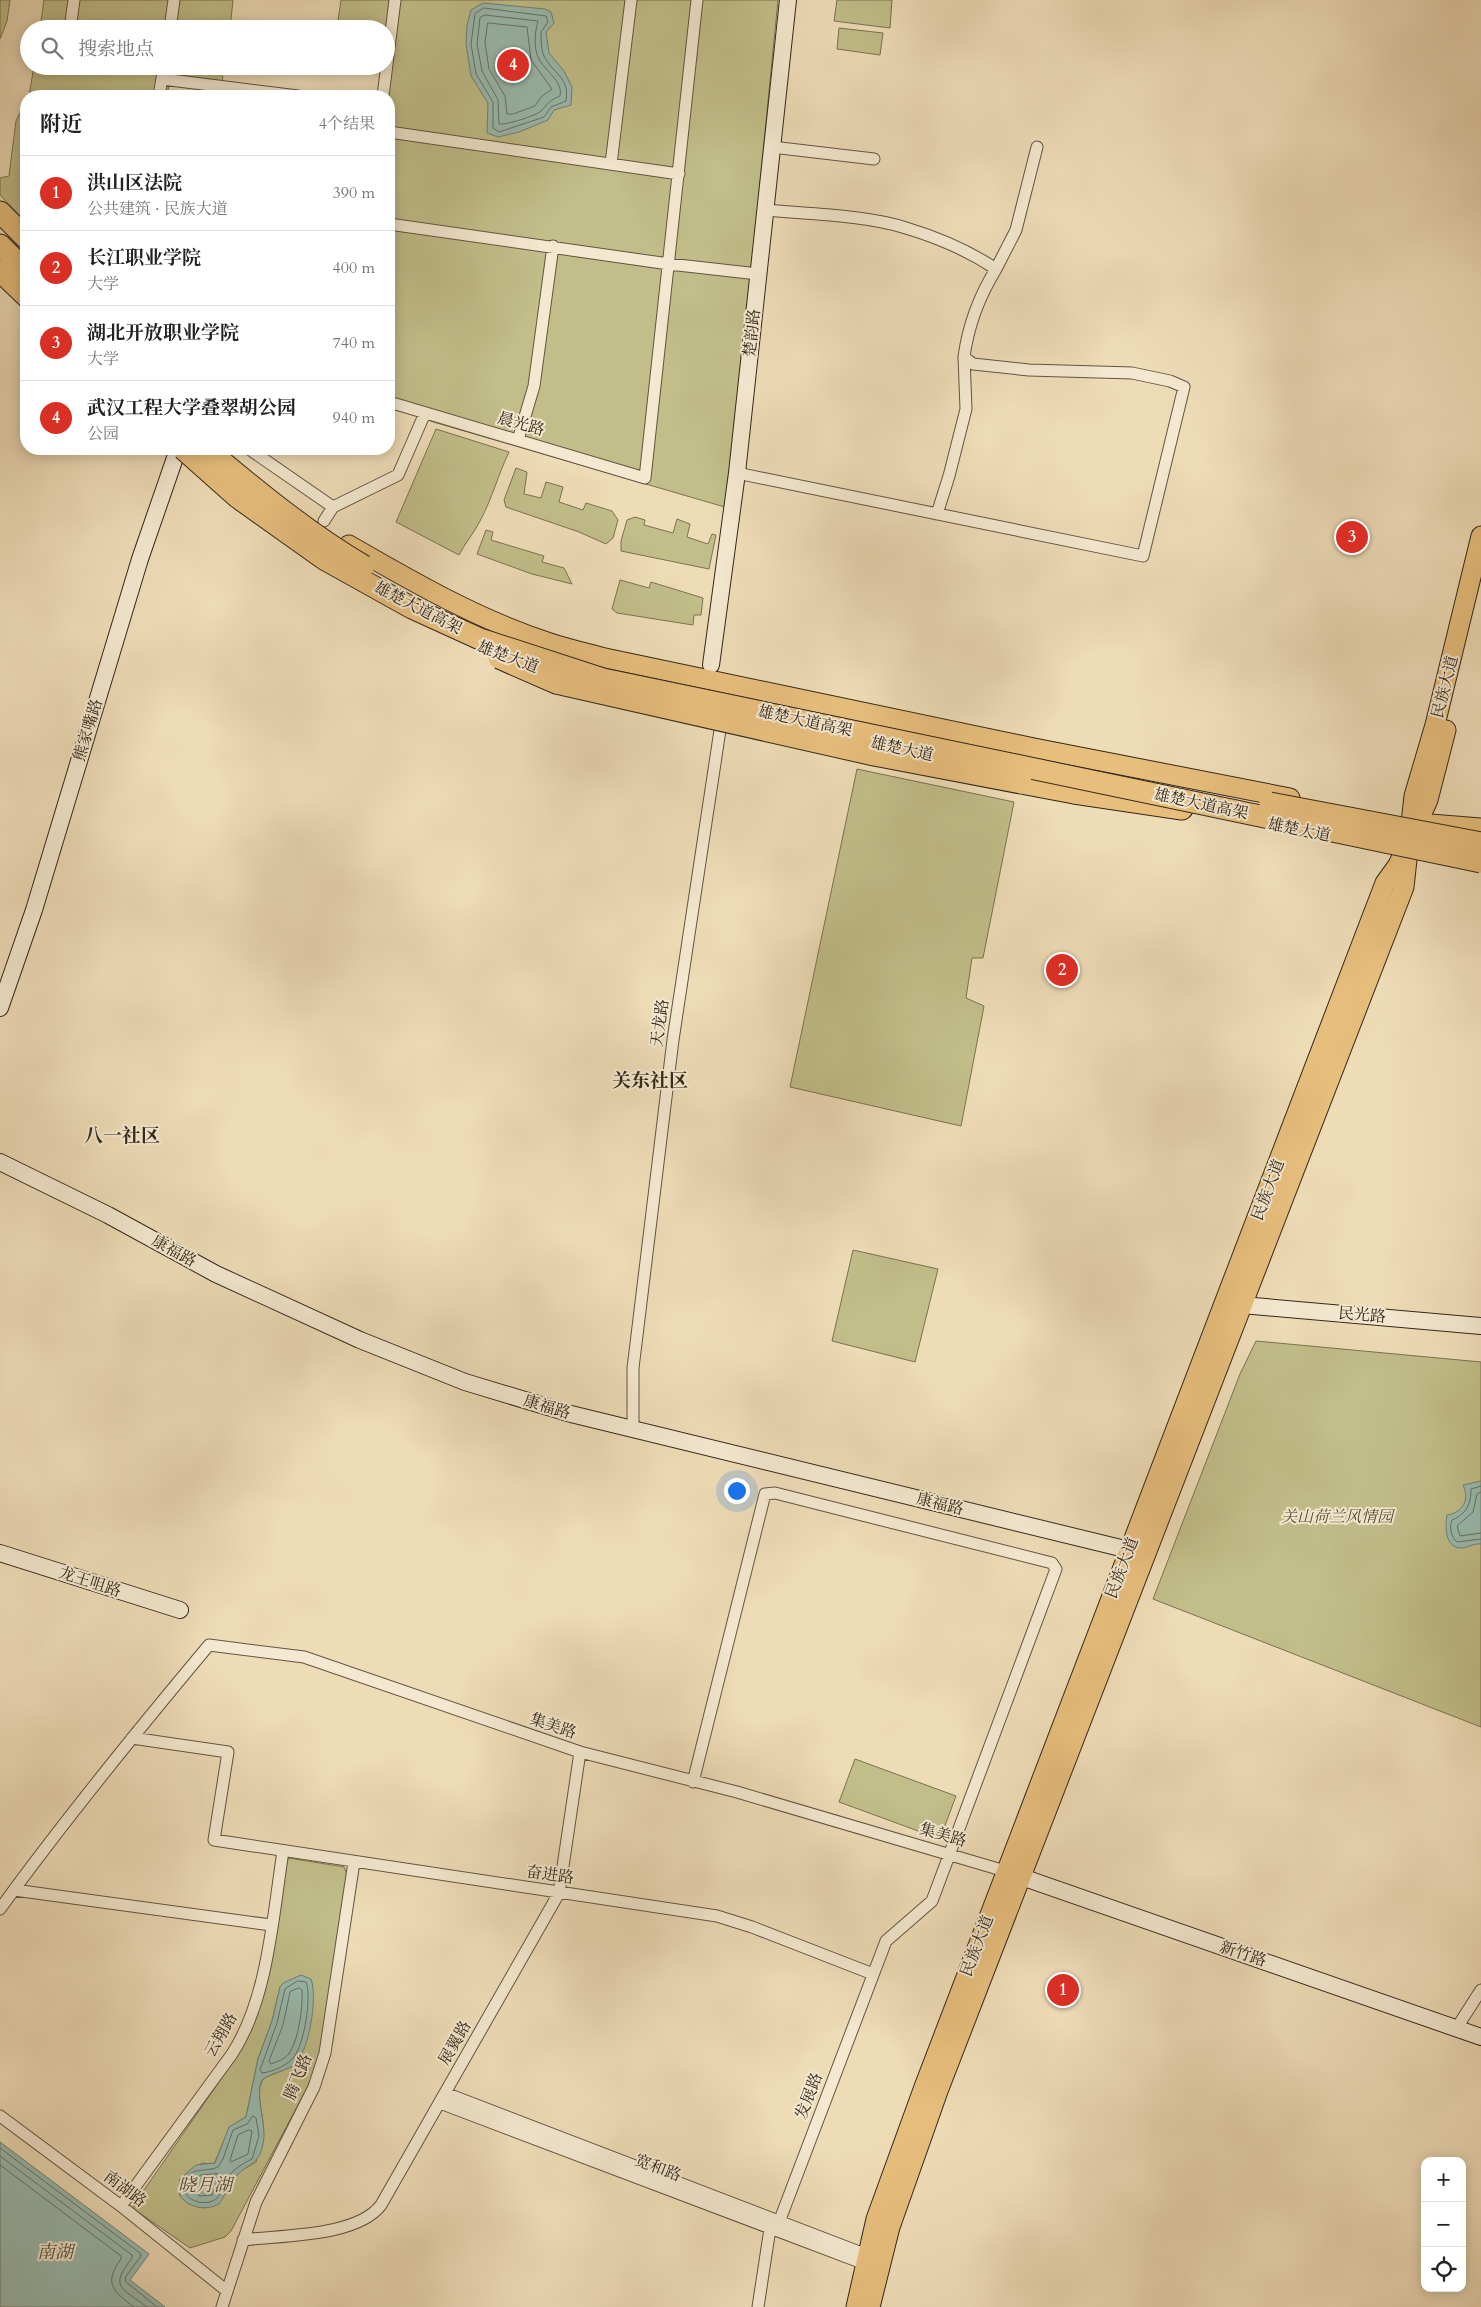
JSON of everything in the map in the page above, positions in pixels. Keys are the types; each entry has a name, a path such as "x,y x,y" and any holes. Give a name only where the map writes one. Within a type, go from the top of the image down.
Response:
{"highway":[{"path":"0,212 20,232"},
{"path":"0,245 20,265"},
{"path":"0,270 20,290"},
{"name":"雄楚大道高架","path":"184,455 237,497 324,559 412,608 480,639 603,680 1481,862"},
{"name":"雄楚大道高架","path":"214,455 254,488 355,560 403,589 477,624 539,646 608,666 904,728 1315,812 1481,843"},
{"path":"412,608 496,657 556,683 874,755 1074,793 1209,812"}],"main road":[{"path":"0,234 20,253"},
{"path":"0,279 20,299"},
{"name":"雄楚大道","path":"184,455 266,529 344,582 422,624 531,666 596,686 1209,812 1411,837 1481,828"},
{"name":"雄楚大道","path":"230,455 304,516 396,573 478,614 549,642 605,658 1034,748 1411,837 1481,872"},
{"path":"285,542 298,545 308,541 313,535 312,524 304,516"},
{"name":"民族大道","path":"856,2307 866,2259 885,2192 1242,1305 1404,887 1414,796 1440,707 1481,536"},
{"name":"民族大道","path":"870,2307 886,2241 900,2198 1012,1874 1129,1550 1385,883 1398,865 1428,800 1481,594"}],"street":[{"path":"71,20 74,0"},
{"path":"171,20 174,0"},
{"path":"392,20 395,0"},
{"path":"611,164 631,0"},
{"path":"669,264 697,0"},
{"name":"楚韵路","path":"712,665 736,473 788,0"},
{"path":"160,90 162,75"},
{"path":"185,75 266,90"},
{"path":"383,90 385,75"},
{"path":"395,133 679,174"},
{"path":"772,147 874,159"},
{"path":"937,514 950,476 966,409 964,357 966,344 984,289 1016,230 1037,147"},
{"path":"765,210 874,221 904,227 982,260 996,269"},
{"path":"395,225 669,264 758,274"},
{"path":"518,440 534,386 553,246"},
{"name":"晨光路","path":"395,404 645,478 669,264"},
{"path":"736,473 1143,556 1184,387 1170,381 1132,373 1029,370 973,364 964,357"},
{"path":"324,521 333,507 398,474 425,412"},
{"name":"熊家嘴路","path":"0,1008 34,910 140,559 176,455"},
{"path":"259,455 333,507"},
{"name":"天龙路","path":"633,1429 633,1368 673,1040 723,713"},
{"name":"康福路","path":"0,1162 108,1215 216,1274 360,1340 465,1382 571,1414 1129,1550"},
{"name":"民光路","path":"1242,1305 1481,1326"},
{"name":"发展路","path":"693,1782 765,1494 775,1493 1052,1563 1056,1569 932,1901 886,1941 774,2225 758,2307"},
{"name":"龙王咀路","path":"0,1553 180,1610"},
{"name":"集美路","path":"132,1738 209,1645 304,1656 580,1752 737,1792 1012,1874"},
{"path":"0,1909 29,1867 132,1738"},
{"name":"奋进路","path":"132,1738 228,1752 214,1840 724,1918 873,1974"},
{"name":"展翼路","path":"243,2240 340,2229 367,2218 377,2210 559,1893 580,1752"},
{"name":"云翔路","path":"121,2206 232,2054 244,2032 257,2000 282,1851"},
{"name":"腾飞路","path":"222,2307 256,2202 314,2087 325,2053 354,1862"},
{"name":"新竹路","path":"1012,1874 1481,2037"},
{"path":"14,1890 271,1925"},
{"path":"1456,2029 1481,1990"},
{"name":"宽和路","path":"442,2098 866,2259"},
{"name":"南湖路","path":"0,2116 121,2206 227,2290"}],"green space":[{"path":"0,0 10,0 7,21 0,39"},
{"path":"44,0 233,0 231,20 41,20"},
{"path":"341,0 778,0 728,508 430,421 425,412 395,404 395,90 384,90 385,75 395,75 395,20 338,20"},
{"path":"837,0 892,0 890,28 834,21"},
{"path":"839,28 883,33 880,55 837,49"},
{"path":"32,75 221,75 223,77 221,86 170,80 168,90 30,90"},
{"path":"20,113 20,216 0,195 0,178 9,176 16,121"},
{"path":"436,429 509,452 484,513 459,555 396,522"},
{"path":"516,468 527,472 524,494 541,498 546,482 563,487 559,502 583,510 586,503 612,511 618,520 613,538 606,544 579,532 506,507 504,500"},
{"path":"635,517 645,520 644,525 673,533 677,519 690,524 687,537 708,544 712,534 716,535 709,569 621,551 621,541 627,520"},
{"path":"486,530 493,532 491,540 544,556 542,562 564,568 572,584 532,574 477,554"},
{"path":"620,580 649,588 651,582 703,598 701,615 694,615 693,625 617,613 612,609"},
{"path":"857,769 1014,802 983,958 972,958 966,998 984,1006 961,1126 790,1087"},
{"path":"853,1250 938,1269 915,1362 832,1341"},
{"name":"关山荷兰风情园","path":"1256,1341 1481,1362 1481,1727 1153,1599 1240,1374"},
{"path":"855,1759 956,1796 940,1839 839,1802"},
{"path":"289,1858 344,1867 347,1874 322,2043 317,2064 307,2088 231,2231 225,2237 190,2248 135,2210 133,2206 239,2053 249,2031 258,2008 270,1961 285,1864","holes":["280,1987 302,2053 292,2065 264,2078 262,2081 259,2092 263,2128 256,2162 239,2172 230,2182 226,2193 204,2208 189,2204 180,2196 180,2179 202,2163 214,2164 223,2143 236,2123 246,2117 258,2059 272,2021"]}],"water":[{"path":"483,3 545,9 551,12 554,23 546,32 549,53 564,71 572,87 571,105 554,110 548,120 519,132 498,137 487,133 488,103 471,76 466,44 467,25 471,10"},
{"path":"1481,1481 1481,1544 1464,1548 1456,1547 1452,1545 1447,1536 1447,1515 1453,1514 1464,1505 1466,1495 1463,1485"},
{"name":"晓月湖","path":"301,1975 311,1979 313,1987 311,2025 299,2060 293,2066 262,2080 260,2085 264,2137 260,2154 257,2159 232,2181 219,2204 203,2208 193,2206 180,2196 180,2179 196,2165 215,2163 229,2127 246,2117 258,2059 272,2021 280,1987 283,1983"},
{"name":"南湖","path":"0,2142 149,2254 130,2280 165,2307 0,2307"}],"place":[{"name":"武汉工程大学叠翠胡公园","path":"513,65"},
{"name":"湖北开放职业学院","path":"1352,537"},
{"name":"长江职业学院","path":"1062,970"},
{"name":"洪山区法院","path":"1063,1990"}],"district":[{"name":"关东社区","path":"650,1081"},
{"name":"八一社区","path":"122,1136"}]}
